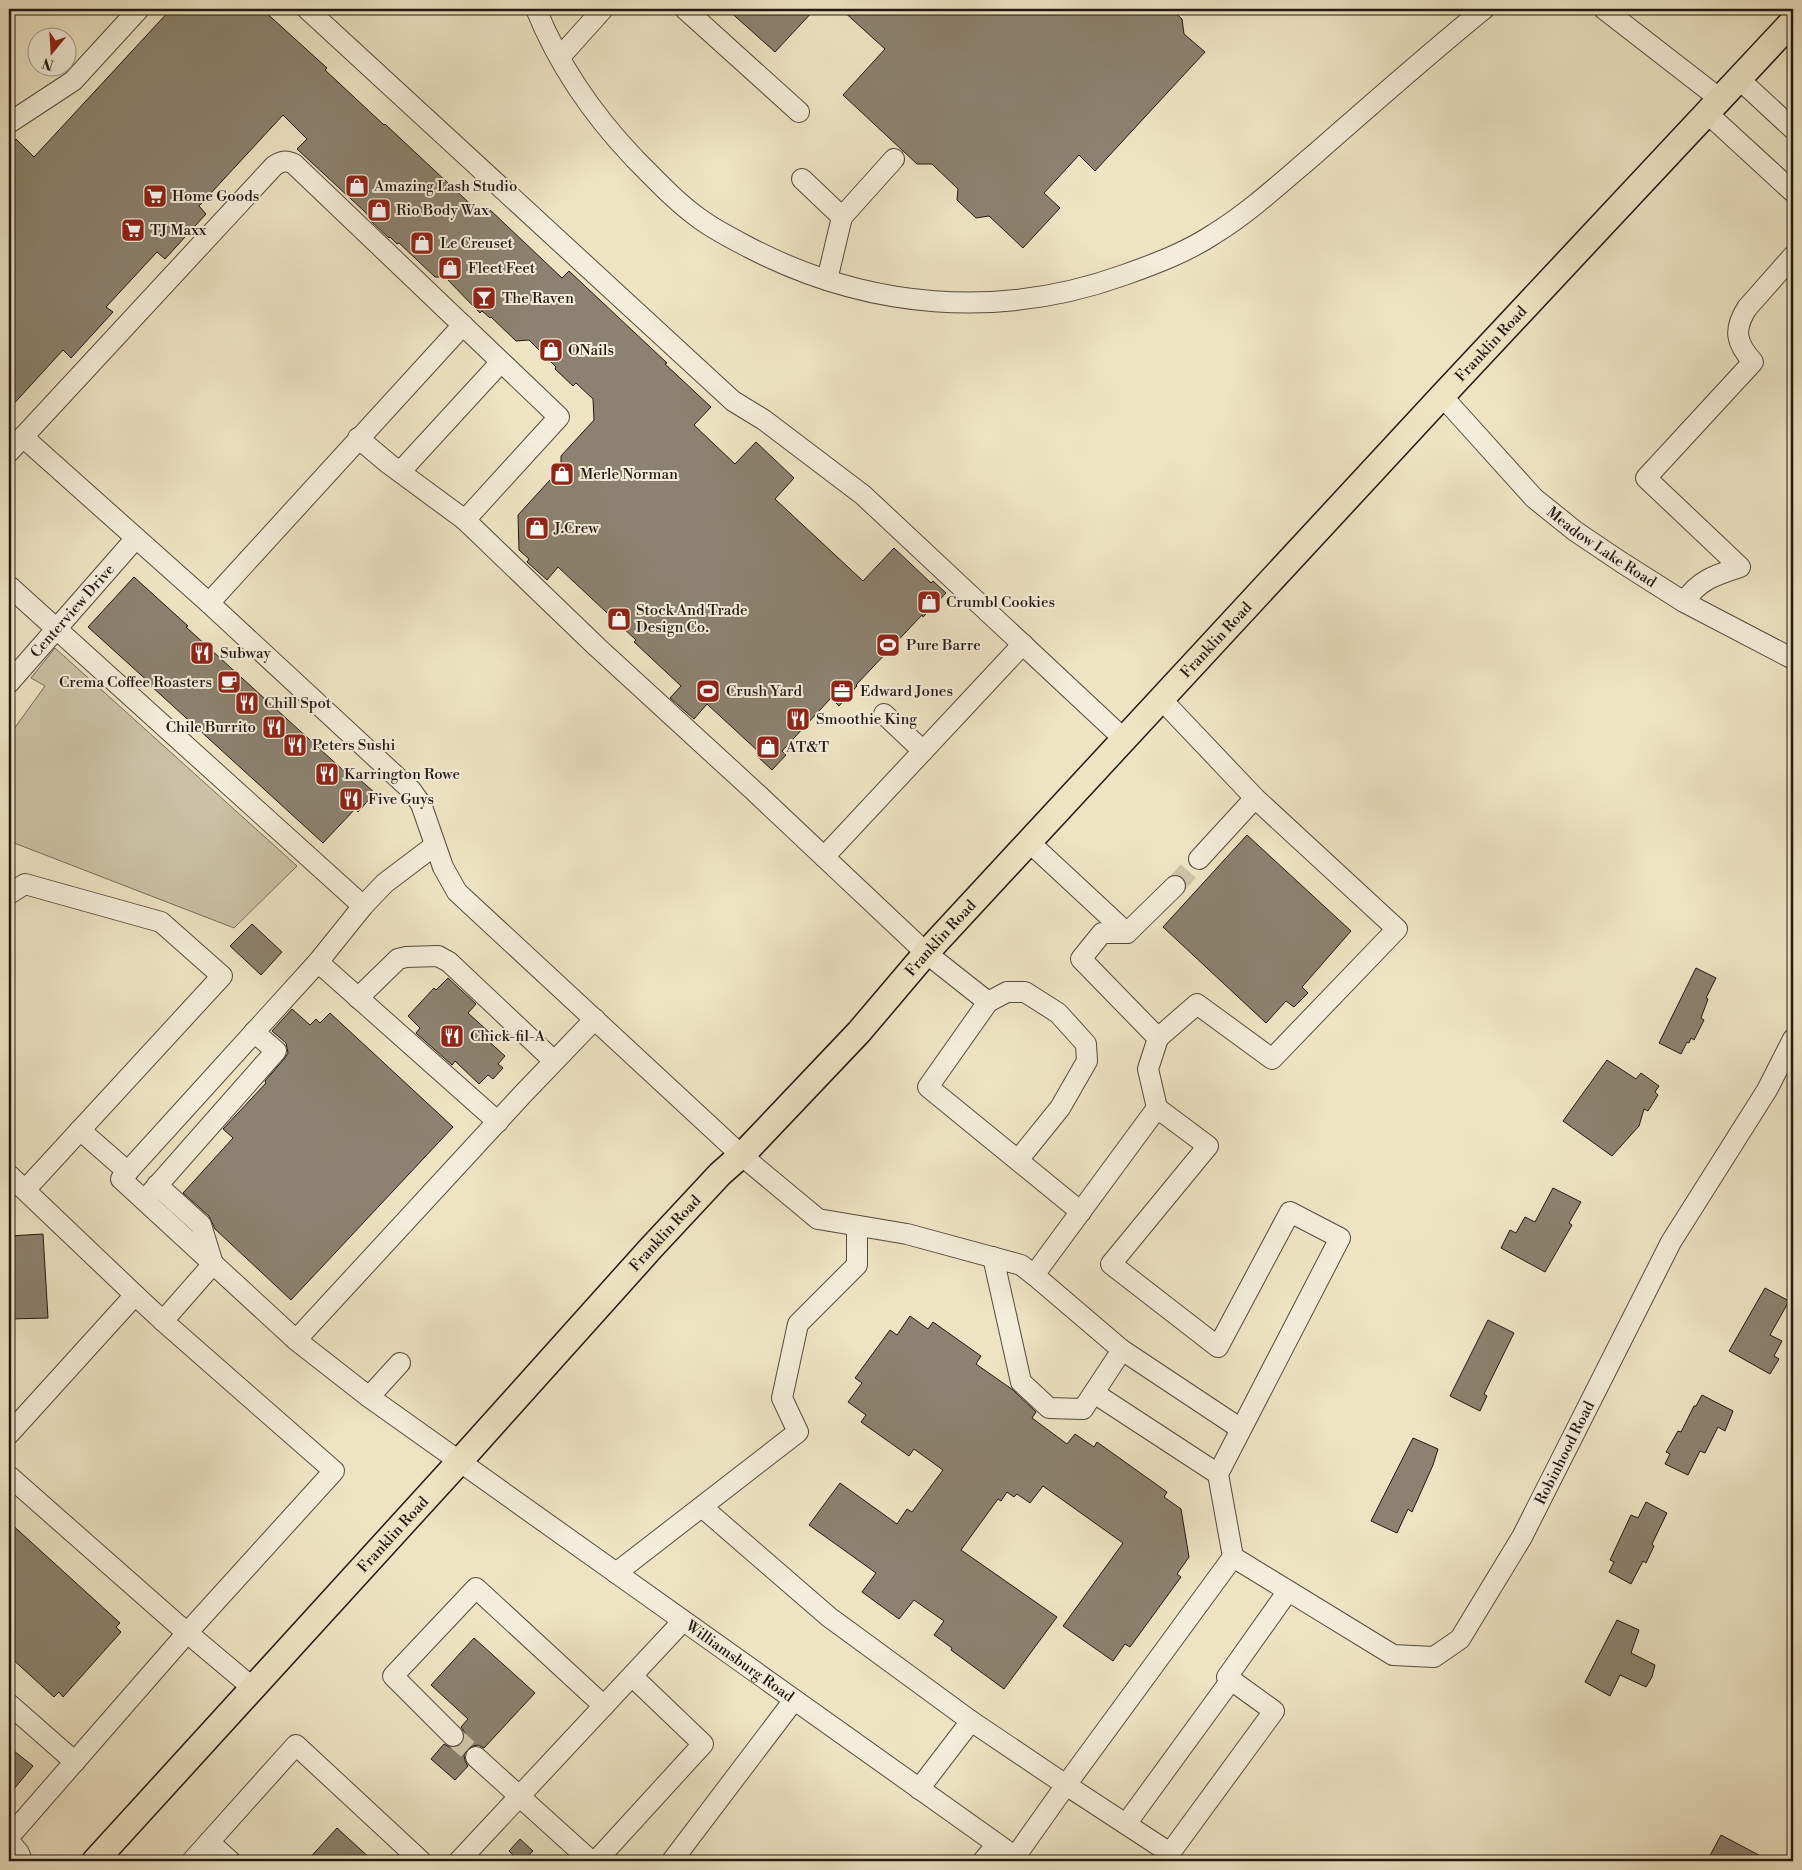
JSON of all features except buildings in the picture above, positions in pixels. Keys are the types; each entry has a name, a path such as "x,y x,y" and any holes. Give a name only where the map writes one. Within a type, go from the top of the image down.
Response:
{"main road":[{"name":"Franklin Road","path":"95,1861 460,1462 651,1248 858,1032 926,953 1126,740 1442,396 1793,21"}],"street":[{"path":"9,123 73,81 139,9"},
{"path":"307,9 733,401 764,420 863,495 1126,740"},
{"path":"536,9 586,103 606,128 660,184 699,218 731,238 768,257 827,280 882,295 919,301 999,303 1046,296 1100,284 1187,249 1207,238 1242,214 1484,9"},
{"path":"685,9 799,112"},
{"path":"1604,9 1714,106 1793,192"},
{"path":"560,57 598,11"},
{"path":"1740,79 1793,129"},
{"path":"827,280 842,217 894,159"},
{"path":"9,452 274,166 284,161 294,164 559,417 465,520"},
{"path":"802,179 842,217"},
{"path":"1684,602 1700,583 1717,574 1740,567 1646,478 1753,362 1744,352 1738,336 1741,317 1793,256"},
{"path":"209,603 463,325"},
{"path":"400,472 501,362"},
{"name":"Meadow Lake Road","path":"1442,396 1534,498 1575,531 1684,602 1793,659"},
{"path":"22,437 209,603 411,790 421,804 434,846 457,892 741,1155 818,1219 906,1234 1021,1265 1122,1350 1241,1430"},
{"path":"358,438 465,520 597,647 926,953 988,1002"},
{"name":"Centerview Drive","path":"9,683 136,538"},
{"path":"9,586 363,906"},
{"path":"824,857 1023,644"},
{"path":"1018,1859 1066,1785 1233,1557 1218,1474 1340,1238 1290,1212 1218,1347 1111,1264 1208,1146 1157,1108 1148,1069 1158,1038 1197,1004 1272,1059 1397,930 1256,798 1162,700"},
{"path":"884,714 923,751"},
{"path":"1199,859 1256,798"},
{"path":"1029,842 1128,933"},
{"path":"80,1130 128,1172 318,962 363,906 385,884 434,846"},
{"path":"9,894 25,884 161,922 222,976 25,1190"},
{"path":"1158,1038 1081,959 1102,933 1128,933 1175,886"},
{"path":"358,998 398,959 438,956 449,962 554,1061"},
{"path":"318,962 498,1122"},
{"path":"1018,1160 1060,1108 1088,1061 1086,1044 1058,1013 1025,992 1007,992 988,1002 928,1087 1081,1212"},
{"path":"296,1340 554,1061 596,1019"},
{"path":"143,1200 230,1105 276,1051 254,1032"},
{"name":"Robinhood Road","path":"1233,1557 1393,1655 1434,1657 1460,1639 1522,1537 1672,1242 1767,1090 1793,1039"},
{"path":"207,1084 230,1105"},
{"path":"1034,1275 1157,1108"},
{"path":"166,1130 189,1150"},
{"name":"Williamsburg Road","path":"128,1172 121,1179 296,1340 370,1397 460,1462 1018,1859"},
{"path":"9,1175 163,1321 334,1471 187,1633 75,1762 15,1848"},
{"path":"157,1185 201,1225 213,1264 163,1321"},
{"path":"616,1573 798,1432 782,1398 798,1324 857,1265 856,1226"},
{"path":"993,1257 1021,1382 1049,1408 1083,1409 1122,1350"},
{"path":"9,1434 135,1295"},
{"path":"370,1397 400,1363"},
{"path":"1094,1393 1218,1474"},
{"path":"9,1476 252,1688"},
{"path":"702,1507 829,1617 971,1721 1170,1853 1274,1711 1227,1677 1288,1591"},
{"path":"453,1736 393,1676 476,1588 604,1706"},
{"path":"459,1861 683,1620"},
{"path":"596,1861 703,1744 632,1676"},
{"path":"1126,1824 1231,1680"},
{"path":"672,1861 794,1700"},
{"path":"9,1704 75,1762"},
{"path":"919,1789 971,1721"},
{"path":"192,1861 296,1745 421,1861"},
{"path":"476,1757 591,1861"},
{"path":"209,1842 230,1861"},
{"path":"983,1861 997,1844"}],"shaded area":[{"path":"55,648 297,866 234,928 9,841 9,739 16,726 45,686 31,678"}],"tunnel":[{"path":"1175,886 1199,859"},
{"path":"453,1736 476,1757"}],"place":[{"name":"Amazing Lash Studio","path":"357,186"},
{"name":"Home Goods","path":"155,196"},
{"name":"Rio Body Wax","path":"379,210"},
{"name":"TJ Maxx","path":"133,230"},
{"name":"Le Creuset","path":"422,243"},
{"name":"Fleet Feet","path":"450,268"},
{"name":"The Raven","path":"484,298"},
{"name":"ONails","path":"551,350"},
{"name":"Merle Norman","path":"562,474"},
{"name":"J.Crew","path":"537,528"},
{"name":"Crumbl Cookies","path":"929,602"},
{"name":"Stock And Trade Design Co.","path":"619,619"},
{"name":"Pure Barre","path":"888,645"},
{"name":"Subway","path":"202,653"},
{"name":"Crema Coffee Roasters","path":"229,682"},
{"name":"Crush Yard","path":"708,691"},
{"name":"Edward Jones","path":"842,691"},
{"name":"Chill Spot","path":"247,703"},
{"name":"Smoothie King","path":"798,719"},
{"name":"Chile Burrito","path":"274,727"},
{"name":"Peters Sushi","path":"295,745"},
{"name":"AT&T","path":"768,747"},
{"name":"Karrington Rowe","path":"327,774"},
{"name":"Five Guys","path":"351,799"},
{"name":"Chick-fil-A","path":"452,1036"}]}
